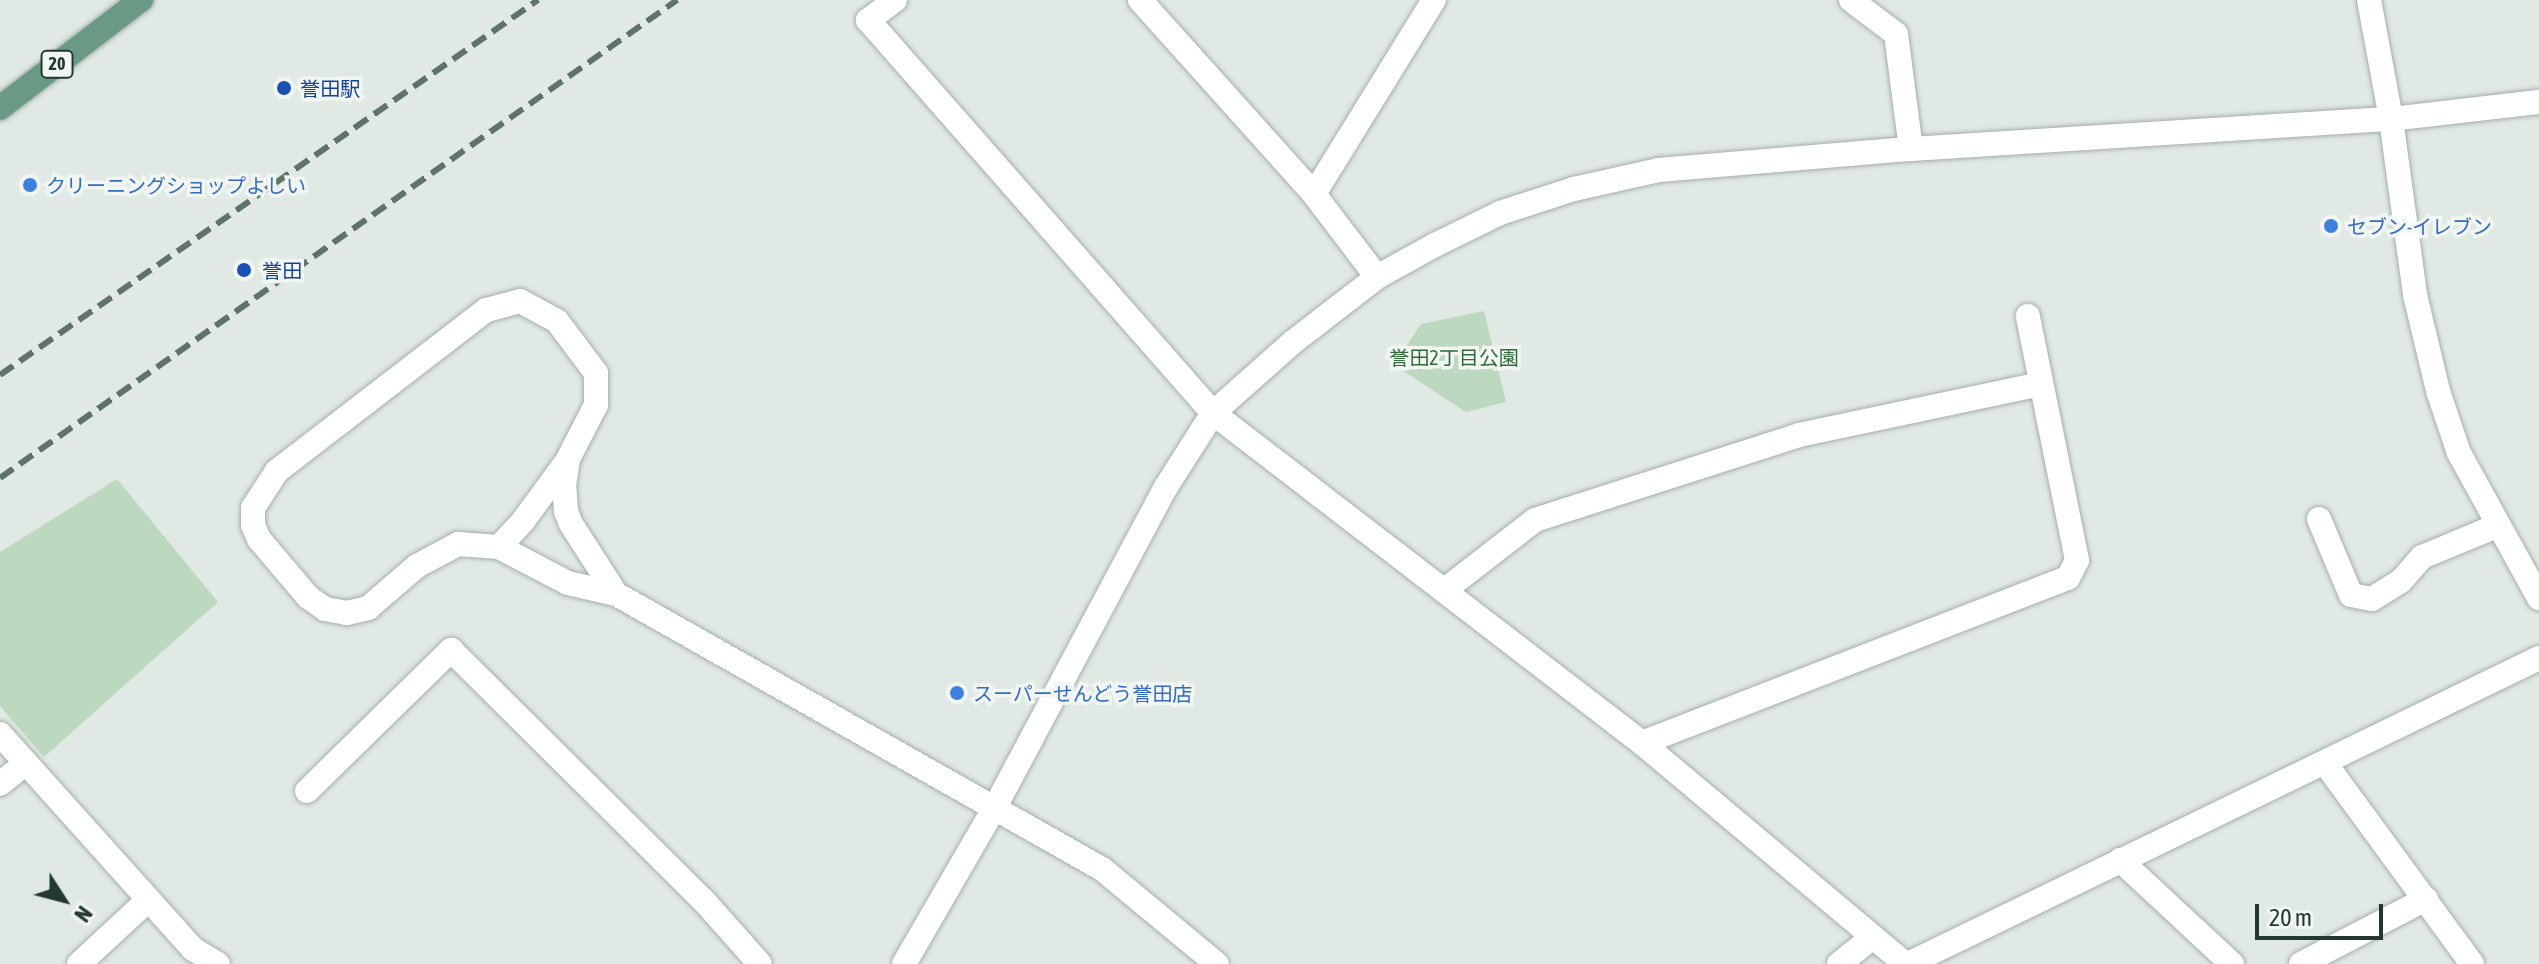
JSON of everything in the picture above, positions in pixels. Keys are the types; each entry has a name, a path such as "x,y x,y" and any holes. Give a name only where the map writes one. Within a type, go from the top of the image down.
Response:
{"main road":[{"path":"98,0 114,19"},
{"name":"20","path":"0,108 141,0"}],"street":[{"path":"895,0 868,20 1213,413 1446,589 1642,743 1906,964 2539,658"},
{"path":"1140,0 1314,194 1377,277"},
{"path":"1314,194 1434,0"},
{"path":"1851,0 1896,34 1911,149"},
{"path":"2369,0 2391,119 2415,295 2438,391 2459,453 2539,598"},
{"path":"904,964 995,807 1166,487 1213,413 1293,342 1377,277 1500,213 1574,189 1659,170 1911,149 2391,119 2539,102"},
{"path":"499,547 513,535 568,459 596,405 596,373 557,321 535,306 520,301 486,310 277,471 253,508 253,525 259,539 308,597 325,609 347,613 368,608 417,566 458,544 499,547 568,583 616,594 1102,869 1217,964"},
{"path":"1642,743 2068,578 2077,560 2028,316"},
{"path":"1446,589 1535,520 1799,435 2041,384"},
{"path":"568,459 564,485 566,511 571,524 616,594"},
{"path":"2319,519 2351,595 2372,599 2401,581 2422,557 2499,525"},
{"path":"307,791 451,650 704,901 760,964"},
{"path":"0,734 193,949 218,964"},
{"path":"0,784 26,763"},
{"path":"2325,763 2472,964"},
{"path":"2120,860 2232,964"},
{"path":"2301,964 2426,899"},
{"path":"79,964 148,900"},
{"path":"1839,964 1873,937"}],"green space":[{"name":"誉田2丁目公園","path":"1484,311 1506,402 1466,412 1394,365 1421,324"},
{"path":"117,479 218,602 44,757 0,706 0,552"}],"railway":[{"path":"0,375 538,0"},
{"path":"0,478 677,0"}],"place":[{"name":"誉田駅","path":"284,88"},
{"name":"クリーニングショップよしい","path":"30,185"},
{"name":"セブン-イレブン","path":"2331,226"},
{"name":"誉田","path":"244,270"},
{"name":"スーパーせんどう誉田店","path":"957,693"}]}
